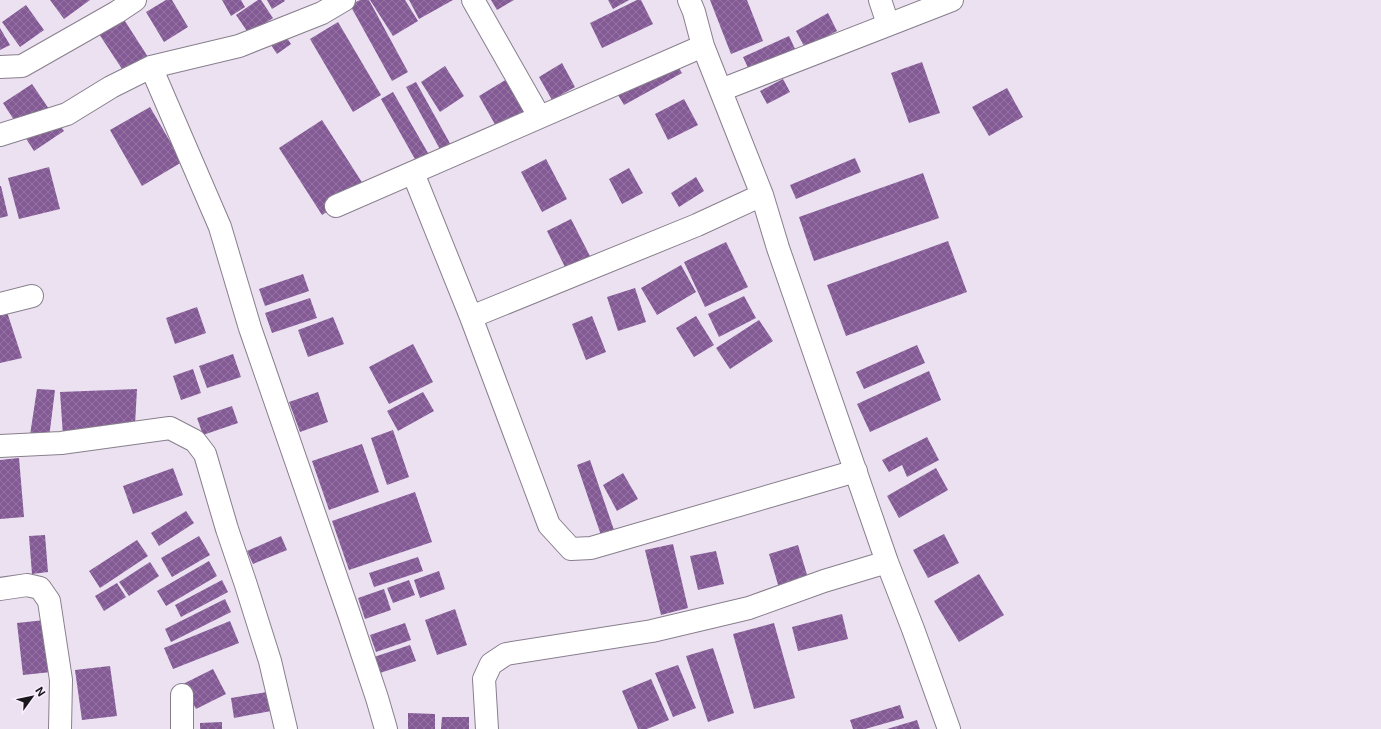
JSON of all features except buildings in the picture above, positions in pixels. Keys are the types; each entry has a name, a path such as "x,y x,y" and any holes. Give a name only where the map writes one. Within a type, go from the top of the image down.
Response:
{"street":[{"path":"0,66 22,66 117,12 135,0"},
{"path":"0,135 67,114 111,87 151,68 239,46 322,13 344,0"},
{"path":"473,0 539,116"},
{"path":"689,0 694,12 703,46 762,195 778,248 887,562 949,729"},
{"path":"880,0 888,24"},
{"path":"721,90 952,0"},
{"path":"336,206 539,116 703,46"},
{"path":"151,68 220,227 250,328 349,614 386,729"},
{"path":"413,173 470,317 549,525 571,549 591,548 856,471"},
{"path":"470,317 697,225 762,195"},
{"path":"0,304 32,296"},
{"path":"0,446 61,443 170,428 195,442 205,454 227,529 270,661 286,729"},
{"path":"487,729 484,679 491,664 506,654 652,631 742,610 824,581 887,562"},
{"path":"0,588 27,585 40,588 49,601 61,680 60,729"},
{"path":"182,695 182,729"}]}
